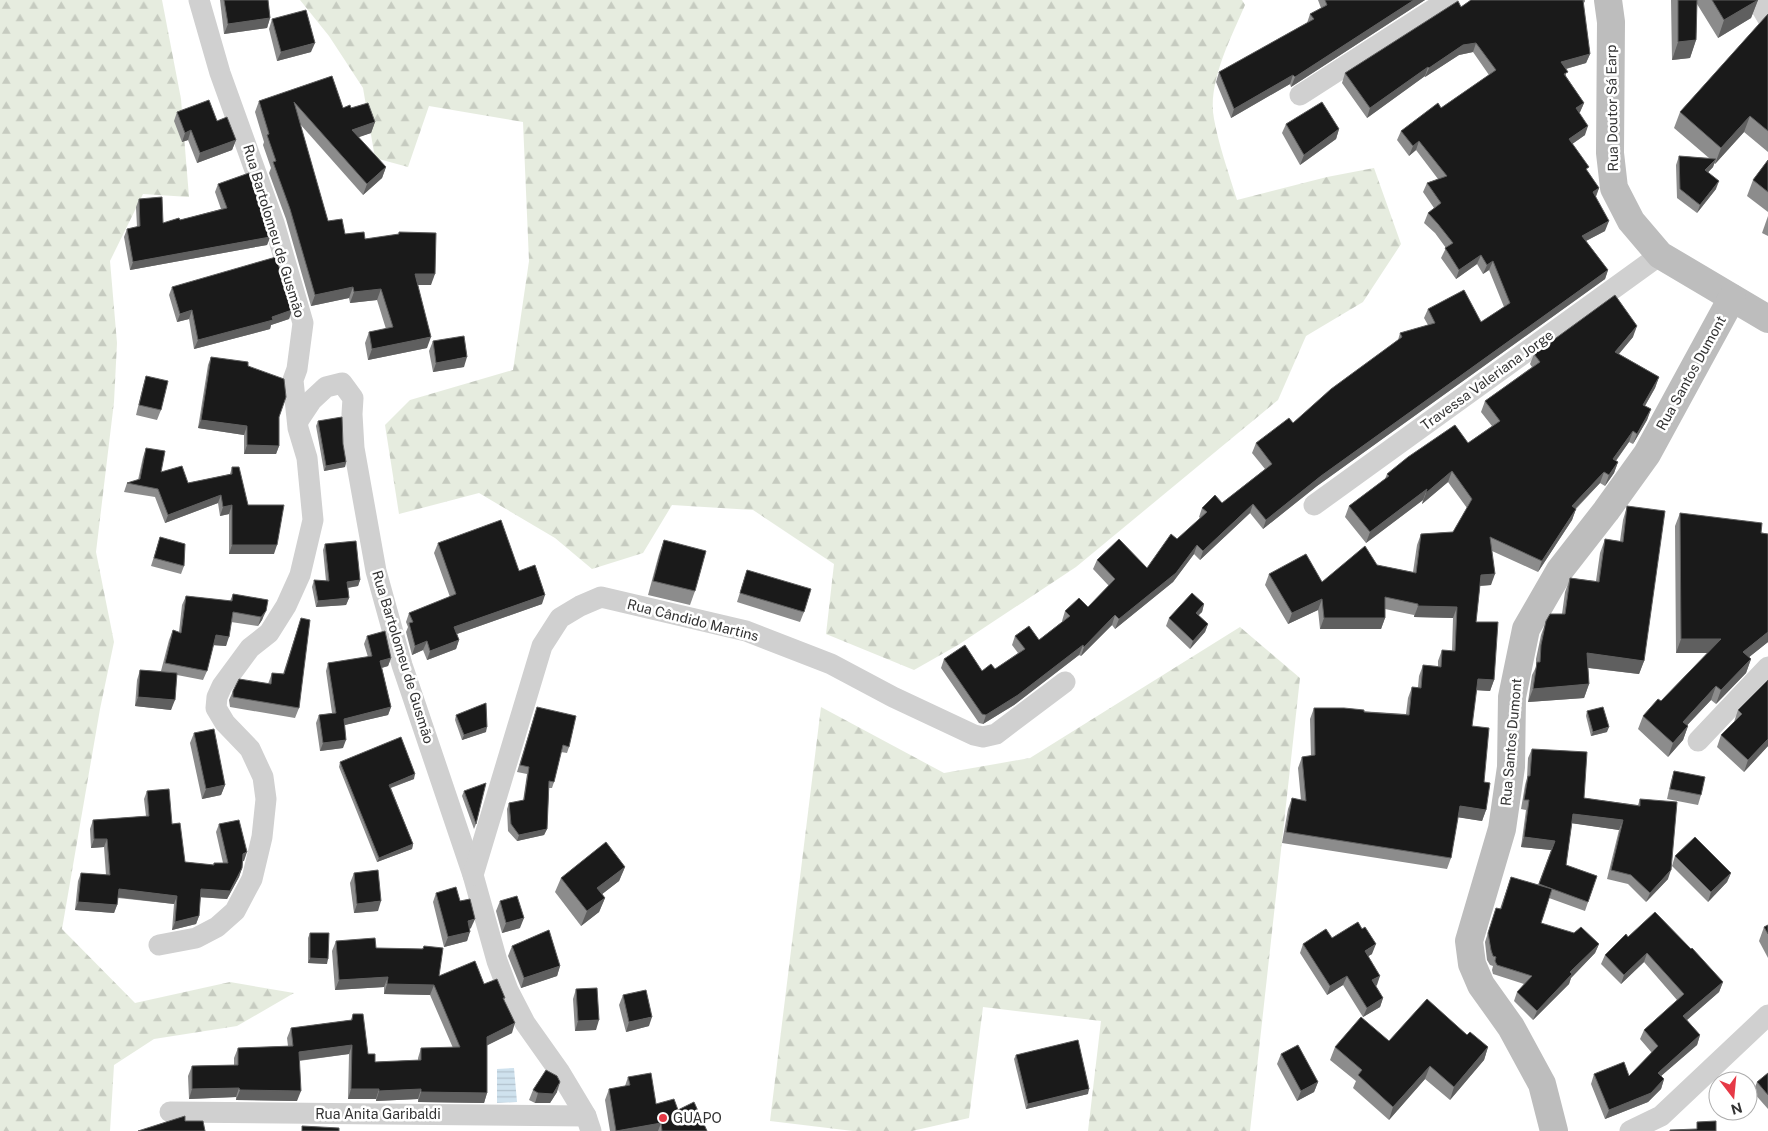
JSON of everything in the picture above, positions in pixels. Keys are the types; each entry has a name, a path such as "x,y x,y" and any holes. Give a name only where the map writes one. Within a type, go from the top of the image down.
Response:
{"main road":[{"name":"Rua Doutor Sá Earp","path":"1608,0 1611,22 1610,153 1614,188 1631,220 1660,255 1768,319"},
{"name":"Rua Santos Dumont","path":"1554,1131 1542,1084 1511,1027 1481,985 1472,964 1469,941 1502,829 1511,767 1512,697 1526,629 1560,570 1647,454 1732,298"}],"street":[{"name":"Rua Bartolomeu de Gusmão","path":"199,0 220,73 274,222 303,323 297,369 293,380 298,421"},
{"path":"1300,96 1448,0"},
{"path":"1757,0 1768,18"},
{"name":"Travessa Valeriana Jorge","path":"1314,505 1660,255"},
{"name":"Rua Bartolomeu de Gusmão","path":"298,421 312,400 326,388 342,383 353,398 354,448 376,571 402,666 473,875 497,961 508,990 525,1023 559,1071 588,1123"},
{"path":"159,945 178,943 196,938 217,927 235,911 252,879 262,837 266,799 263,777 250,749 225,723 216,708 217,697 222,686 250,648 269,633 286,606 300,575 313,520 307,458 298,428 298,421"},
{"name":"Rua Cândido Martins","path":"473,875 542,646 560,618 580,606 601,598 746,631 831,664 893,696 983,737 996,734 1065,682"},
{"path":"1698,741 1768,667"},
{"path":"1630,1131 1661,1116 1768,1015"},
{"name":"Rua Anita Garibaldi","path":"170,1112 588,1123"}],"green space":[{"path":"0,0 162,0 181,99 189,197 143,194 110,261 117,343 114,402 96,552 114,642 100,709 62,929 135,1003 230,982 294,993 237,1026 154,1039 114,1065 110,1131 0,1131"},
{"path":"300,0 1242,0 1245,5 1227,46 1217,76 1213,105 1214,119 1224,160 1237,200 1327,177 1374,168 1401,244 1363,302 1306,336 1278,400 1076,567 958,645 914,670 826,634 834,564 753,510 672,505 643,553 592,569 555,538 479,493 399,514 385,425 410,400 513,370 529,261 523,122 429,106 408,167 375,158 363,88 329,36"},
{"path":"1240,627 1300,678 1250,1131 1088,1131 1101,1021 983,1007 969,1118 912,1131 853,1131 770,1121 821,707 944,773 1030,758"}],"water":[{"path":"514,1068 517,1102 497,1103 497,1069"}],"building":[{"path":"224,0 268,0 270,18 228,24"},
{"path":"1325,0 1414,0 1295,77 1293,75 1234,109 1219,72 1314,19 1310,14 1327,5"},
{"path":"1471,0 1583,0 1590,54 1561,62 1568,72 1564,74 1584,103 1576,108 1588,126 1569,139 1589,167 1586,169 1599,188 1593,192 1609,221 1582,236 1608,270 1321,476 1266,520 1253,504 1203,551 1197,545 1176,573 1119,619 1115,615 1084,647 1083,645 1018,695 986,715 982,714 944,659 965,645 982,671 991,664 995,669 1025,649 1015,636 1029,626 1039,640 1070,616 1065,611 1079,598 1088,607 1115,579 1097,560 1119,539 1147,568 1171,534 1177,539 1207,512 1202,508 1215,495 1222,503 1272,464 1256,443 1289,418 1293,423 1331,389 1402,337 1400,333 1435,323 1428,309 1464,290 1481,322 1510,303 1493,261 1487,265 1481,255 1459,270 1445,248 1453,243 1428,213 1441,203 1427,183 1447,176 1419,141 1413,146 1401,131 1438,103 1441,108 1496,70 1476,43 1463,45 1370,108 1345,73 1458,1 1461,7"},
{"path":"1678,0 1697,0 1696,40 1678,42"},
{"path":"1712,0 1758,0 1724,20"},
{"path":"306,10 315,43 281,52 272,19"},
{"path":"1768,14 1768,131 1750,116 1721,148 1680,112"},
{"path":"332,76 343,108 350,105 351,108 368,103 375,122 352,130 386,167 367,184 294,102 328,221 342,219 345,234 364,232 365,239 399,234 399,232 436,233 435,274 415,274 431,337 372,349 369,332 393,327 381,289 354,292 353,287 315,295 290,209 273,162 276,161 267,135 269,134 259,101"},
{"path":"209,100 217,121 227,117 236,140 200,153 191,130 185,133 177,112"},
{"path":"1322,102 1339,129 1304,155 1286,124"},
{"path":"1679,156 1716,159 1705,170 1719,181 1700,205 1680,189"},
{"path":"1768,160 1768,192 1753,180"},
{"path":"249,173 270,237 133,262 127,229 140,226 139,199 162,197 163,223 179,218 180,220 227,208 218,184"},
{"path":"276,257 292,310 272,317 273,320 198,340 192,310 180,314 172,287"},
{"path":"1615,295 1637,326 1615,352 1659,377 1643,405 1651,409 1637,434 1633,431 1613,459 1618,462 1609,475 1604,472 1572,506 1576,509 1542,561 1490,537 1495,574 1481,575 1476,622 1498,622 1494,680 1478,679 1472,726 1489,728 1484,782 1490,783 1486,810 1460,806 1451,858 1286,832 1292,798 1306,801 1302,757 1315,755 1314,708 1344,708 1364,710 1364,712 1409,715 1412,687 1421,688 1423,665 1441,667 1442,650 1455,651 1457,607 1418,606 1418,604 1385,597 1385,618 1324,618 1322,599 1292,613 1269,574 1306,554 1322,582 1365,546 1377,565 1416,573 1421,534 1453,532 1472,499 1452,471 1426,493 1427,489 1370,532 1349,506 1389,476 1387,474 1408,457 1455,425 1468,443 1500,421 1485,401 1540,362 1534,354"},
{"path":"464,336 467,357 436,363 433,341"},
{"path":"211,357 248,362 248,366 284,379 286,397 279,417 279,446 247,445 247,426 201,420"},
{"path":"146,376 168,381 161,410 139,405"},
{"path":"342,417 346,462 326,466 318,421"},
{"path":"146,448 165,451 161,472 182,466 188,483 232,474 232,467 239,467 248,505 284,505 277,545 232,545 232,505 223,507 221,495 168,515 158,489 127,483 140,479"},
{"path":"1627,506 1665,511 1644,661 1587,653 1589,684 1533,689 1537,662 1540,662 1546,621 1550,614 1565,614 1570,578 1599,582 1605,539 1623,542"},
{"path":"1680,513 1762,523 1761,533 1768,534 1768,632 1743,652 1751,659 1721,690 1716,686 1683,722 1688,726 1673,743 1643,716 1658,699 1661,701 1721,639 1681,639"},
{"path":"501,520 519,571 535,565 545,595 454,627 459,640 430,651 427,641 415,646 409,623 413,622 409,613 456,594 438,543"},
{"path":"160,537 185,544 184,566 154,558"},
{"path":"664,540 706,551 695,591 653,581"},
{"path":"356,541 360,580 347,582 349,598 318,601 314,580 329,581 325,544"},
{"path":"747,570 811,589 804,612 740,593"},
{"path":"1192,593 1204,604 1196,613 1208,624 1193,641 1169,618"},
{"path":"233,594 268,600 266,611 261,617 233,612 229,637 216,635 207,671 165,663 173,630 181,633 186,596 232,601"},
{"path":"301,618 310,620 299,708 233,697 233,691 239,679 271,684 272,673 284,674"},
{"path":"385,631 391,658 380,661 391,707 344,719 346,740 323,743 319,715 336,713 328,663 372,656 367,636"},
{"path":"140,670 177,673 175,700 138,697"},
{"path":"1768,680 1768,739 1748,760 1721,735 1742,714 1738,710"},
{"path":"486,703 487,727 464,735 456,715"},
{"path":"537,707 576,716 569,747 563,745 554,782 549,781 547,829 519,835 511,824 509,803 524,800 529,767 520,765"},
{"path":"1603,707 1609,727 1593,732 1587,711"},
{"path":"214,729 225,785 206,789 194,733"},
{"path":"401,737 415,774 389,785 413,844 379,858 340,762"},
{"path":"1532,749 1587,752 1584,798 1640,806 1640,799 1677,802 1671,870 1650,893 1631,875 1611,870 1623,820 1573,814 1566,865 1597,876 1588,902 1539,884 1555,841 1524,837 1529,800 1524,800 1528,776 1530,776"},
{"path":"1674,771 1705,777 1701,795 1670,789"},
{"path":"486,783 476,824 464,791"},
{"path":"169,789 172,824 180,823 185,862 214,865 214,863 228,863 219,824 239,820 247,852 243,854 242,868 230,891 201,889 199,916 175,922 177,896 119,889 117,905 78,902 81,873 110,875 107,839 94,839 93,820 149,816 147,791"},
{"path":"1695,837 1731,873 1711,892 1675,856"},
{"path":"606,842 625,867 597,888 605,898 587,911 561,878"},
{"path":"378,870 381,901 357,904 354,873"},
{"path":"1511,877 1552,889 1541,923 1574,933 1581,927 1599,944 1570,972 1572,974 1537,1011 1517,992 1532,976 1497,965 1496,957 1493,956 1491,950 1488,933 1496,908 1501,909"},
{"path":"456,887 460,901 470,899 475,919 468,921 470,932 448,937 436,893"},
{"path":"517,896 524,918 506,923 500,901"},
{"path":"1655,912 1723,982 1683,1016 1700,1035 1658,1073 1664,1079 1651,1093 1609,1110 1594,1074 1624,1062 1629,1076 1658,1046 1644,1030 1684,994 1647,953 1624,975 1605,955 1626,934 1628,937"},
{"path":"1358,922 1362,929 1365,927 1376,944 1365,951 1380,976 1372,980 1383,998 1367,1008 1347,976 1330,986 1303,944 1326,929 1332,938"},
{"path":"1768,925 1768,934 1764,927"},
{"path":"549,930 560,966 524,978 512,946"},
{"path":"310,933 329,933 328,959 310,958"},
{"path":"375,938 376,948 423,949 424,946 443,948 439,976 475,961 484,984 497,979 505,998 503,998 515,1023 487,1037 487,1093 421,1092 421,1089 379,1091 379,1089 351,1089 352,1045 299,1052 301,1091 240,1090 239,1088 192,1089 192,1066 238,1065 238,1048 293,1046 291,1028 352,1020 353,1014 363,1014 368,1054 375,1054 375,1062 421,1060 421,1048 460,1047 434,985 387,984 388,977 339,980 336,941"},
{"path":"597,988 599,1020 578,1021 576,989"},
{"path":"646,990 652,1017 629,1022 623,995"},
{"path":"1427,999 1467,1035 1470,1032 1488,1047 1454,1087 1430,1066 1393,1107 1358,1075 1362,1070 1335,1047 1361,1017 1389,1041"},
{"path":"1078,1040 1089,1089 1028,1104 1016,1055"},
{"path":"1298,1045 1318,1082 1301,1091 1281,1054"},
{"path":"546,1070 557,1076 560,1082 553,1094 538,1093 533,1090"},
{"path":"651,1073 656,1104 674,1099 678,1110 694,1102 707,1131 662,1131 661,1123 616,1131 609,1089 630,1085 628,1077"},
{"path":"1768,1073 1768,1095 1758,1083"},
{"path":"185,1116 185,1121 203,1121 205,1131 138,1131"},
{"path":"1716,1121 1716,1131 1670,1131 1697,1129 1697,1122"},
{"path":"302,1126 339,1128 339,1131 302,1131"}],"place":[{"name":"GUAPO","path":"663,1118"}]}
